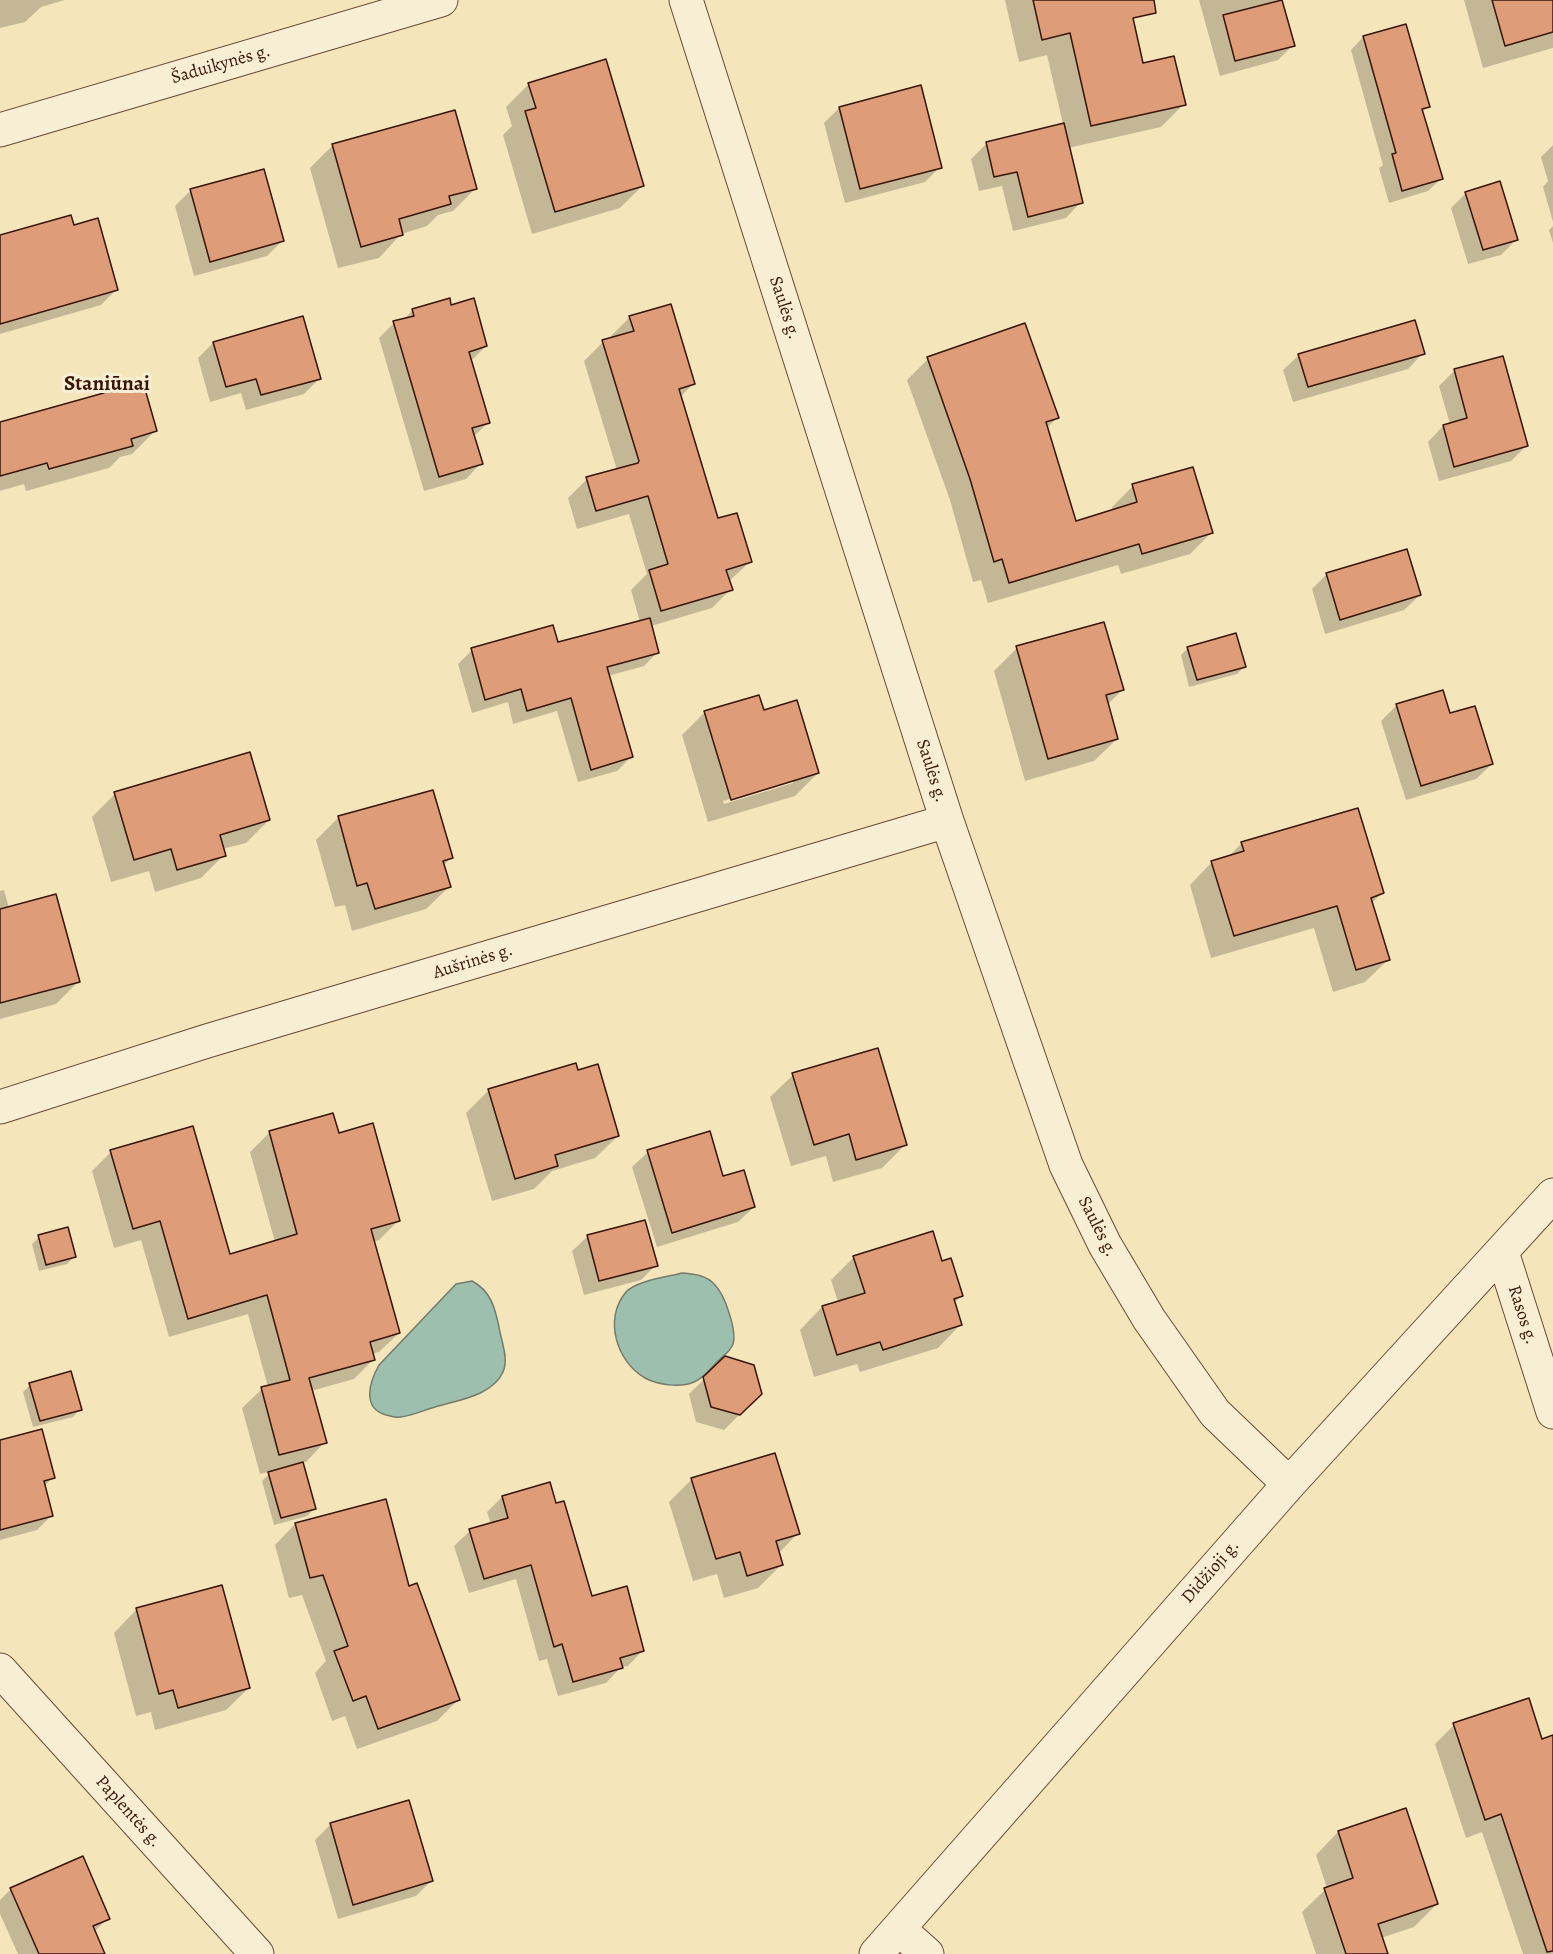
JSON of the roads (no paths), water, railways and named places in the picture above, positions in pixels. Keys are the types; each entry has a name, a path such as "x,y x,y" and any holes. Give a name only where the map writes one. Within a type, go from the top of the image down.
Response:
{"street":[{"name":"Šaduikynės g.","path":"0,130 400,6 441,0"},
{"name":"Saulės g.","path":"686,0 947,820 1066,1165 1105,1245 1149,1319 1215,1413 1289,1484"},
{"name":"Aušrinės g.","path":"0,1107 207,1041 947,820"},
{"name":"Didžioji g.","path":"876,1954 1289,1484 1553,1195"},
{"name":"Rasos g.","path":"1502,1252 1553,1412"},
{"name":"Paplentės g.","path":"0,1670 256,1954"},
{"path":"899,1929 927,1954"}],"district":[{"name":"Staniūnai","path":"107,385"}]}
